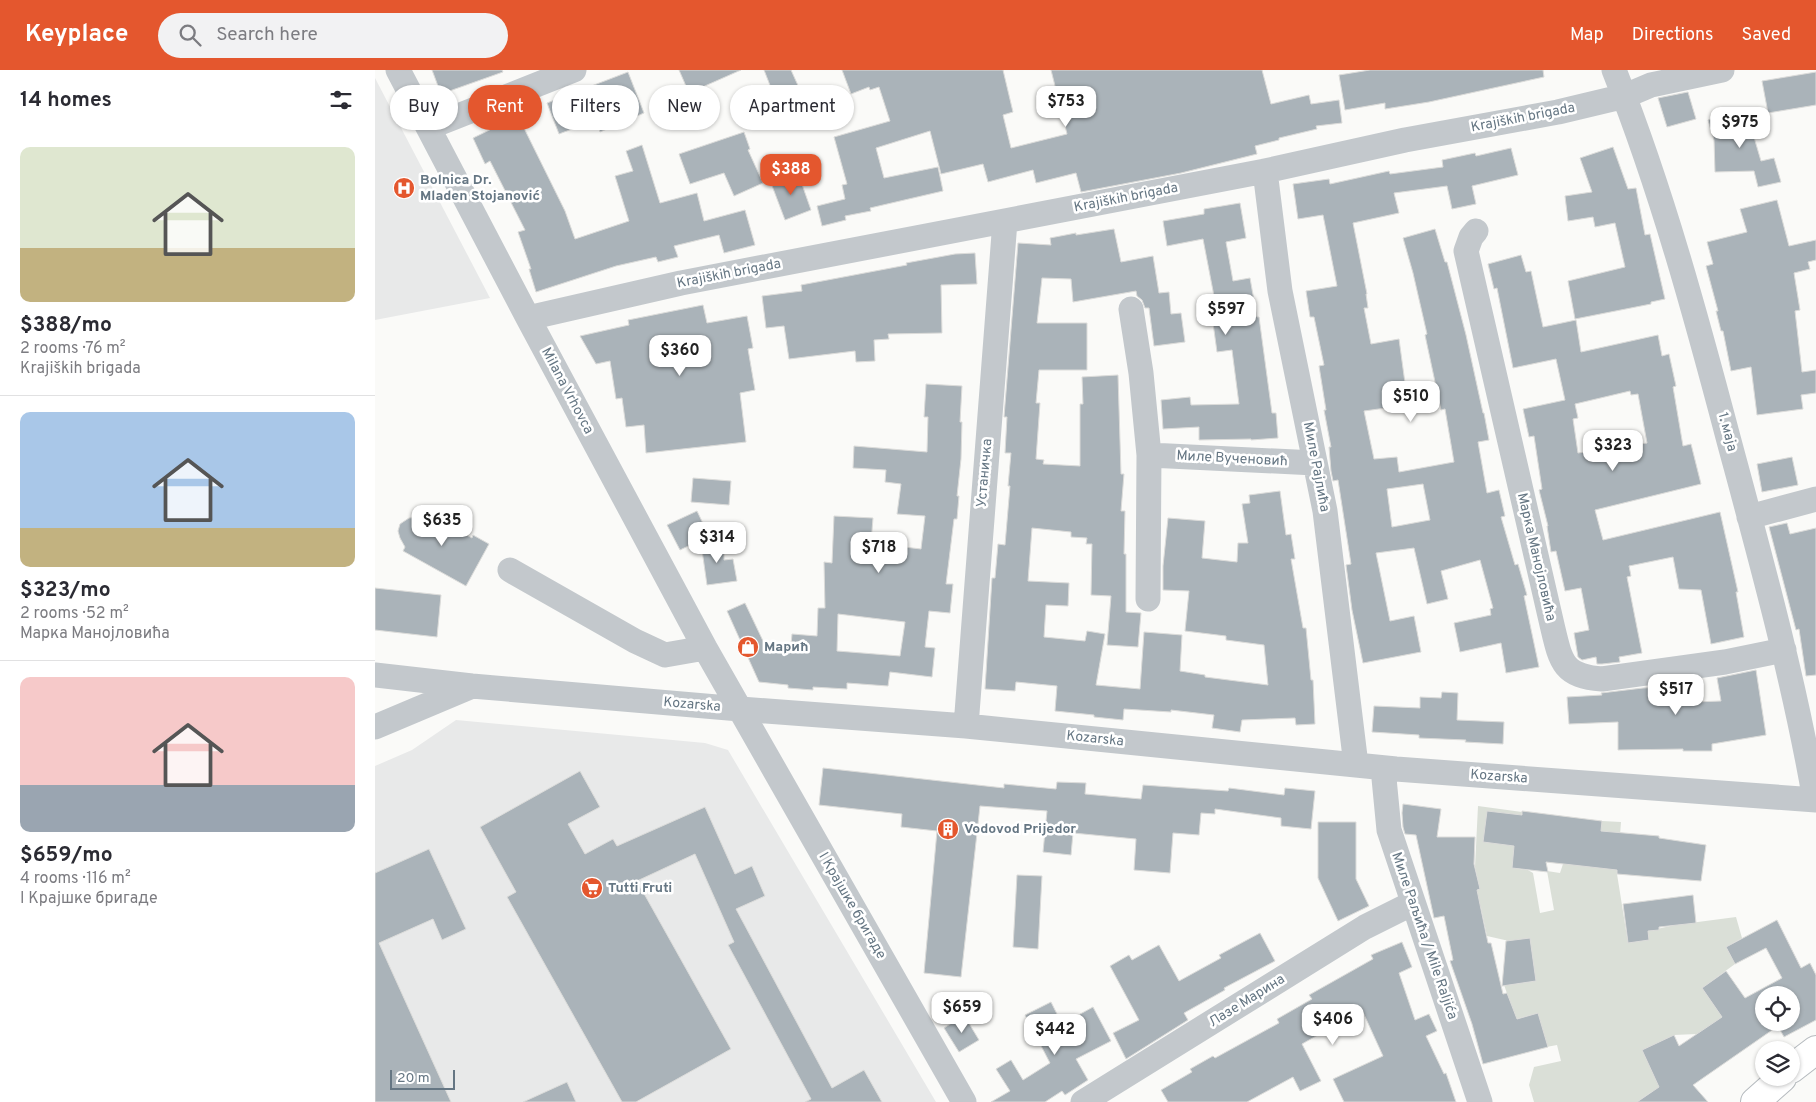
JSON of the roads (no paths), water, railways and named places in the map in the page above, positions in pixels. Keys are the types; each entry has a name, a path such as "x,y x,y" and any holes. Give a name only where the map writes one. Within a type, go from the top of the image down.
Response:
{"main road":[{"path":"1800,1062 1816,1050"},
{"path":"1755,1102 1773,1086"}],"street":[{"name":"Milana Vrhovca","path":"399,70 407,85"},
{"path":"458,117 574,70"},
{"name":"1. маја","path":"1615,70 1641,138 1687,285 1784,650 1816,800"},
{"name":"Krajiških brigada","path":"528,318 681,283 1265,171 1405,140 1559,112 1625,96 1651,84 1722,70"},
{"name":"Milana Vrhovca","path":"431,130 528,318 740,710"},
{"name":"Миле Рајлића","path":"1265,171 1280,291 1325,511 1356,765"},
{"name":"Устаничка","path":"966,726 1005,221"},
{"name":"Марка Манојловића","path":"1477,231 1471,237 1466,251 1553,629 1564,666 1589,678 1602,679 1725,662 1784,650"},
{"path":"1131,309 1141,373 1149,455 1148,599"},
{"name":"Миле Вученовић","path":"1149,455 1315,463"},
{"path":"1749,516 1816,499"},
{"path":"510,570 635,641 665,655 705,648"},
{"name":"Kozarska","path":"375,675 472,686 740,710 966,726 1383,768 1816,800"},
{"path":"375,727 472,686"},
{"name":"I Крајшке бригаде","path":"740,710 964,1102"},
{"name":"Миле Раљића / Mile Raljića","path":"1383,768 1389,830 1480,1102"},
{"name":"Лазе Марина","path":"1083,1102 1365,927 1413,903"}],"place":[{"name":"Bolnica Dr. Mladen Stojanović","path":"404,188"},
{"name":"Марић","path":"748,647"},
{"name":"Vodovod Prijedor","path":"948,829"},
{"name":"Tutti Fruti","path":"592,888"}]}
